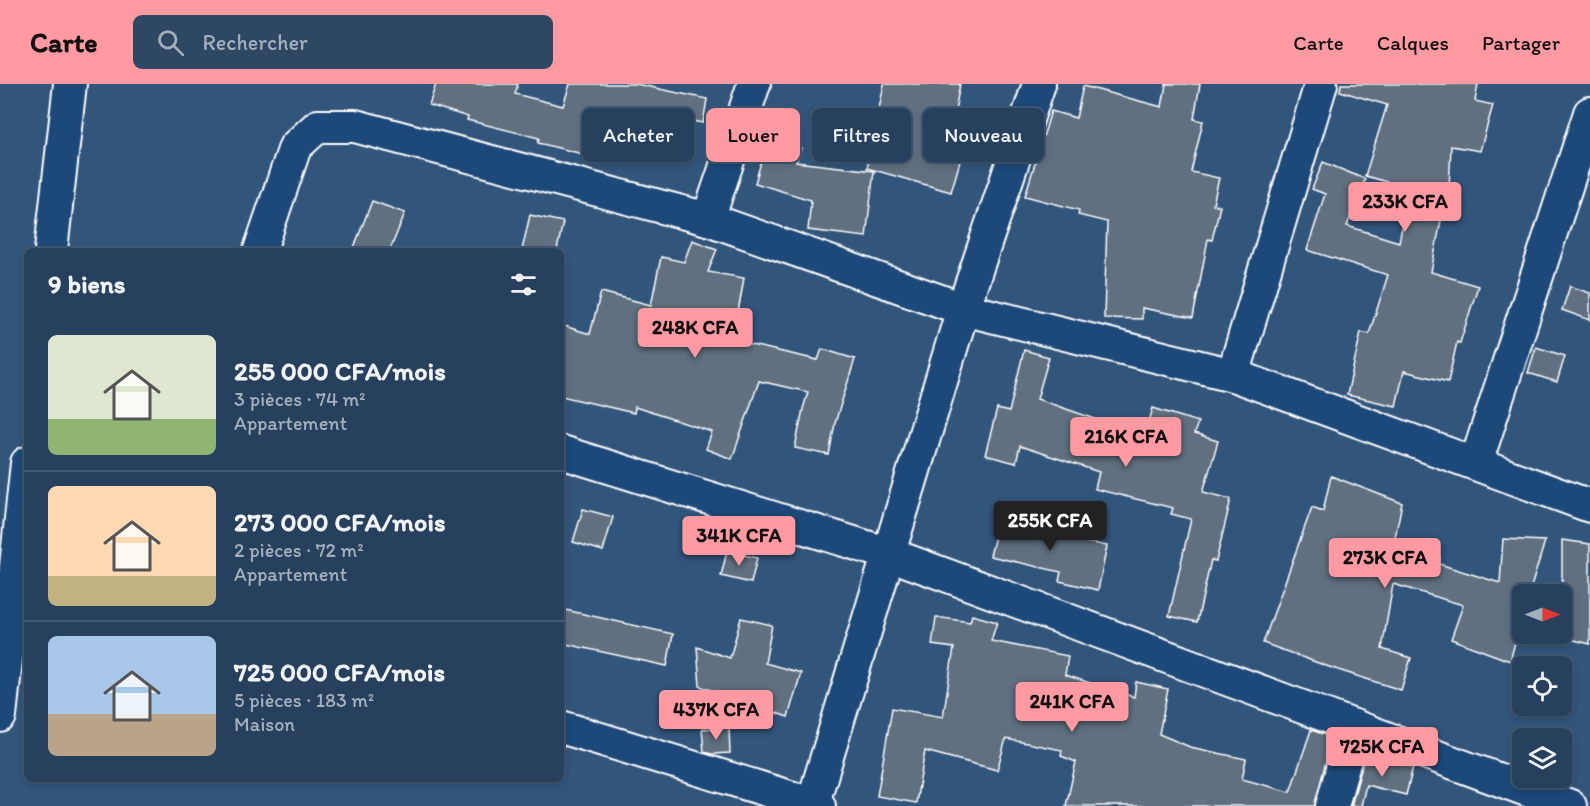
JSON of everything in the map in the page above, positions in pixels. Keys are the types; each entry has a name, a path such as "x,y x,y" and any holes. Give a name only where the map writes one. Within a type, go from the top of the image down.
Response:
{"street":[{"path":"51,248 70,84"},
{"path":"708,219 754,84"},
{"path":"564,728 815,805 963,309 1039,84"},
{"path":"1233,375 1321,84"},
{"path":"1476,463 1590,113"},
{"path":"261,248 295,147 318,126 355,126 708,219 963,309 1233,375 1590,506"},
{"path":"564,453 889,554 1570,806"},
{"path":"0,716 21,562 24,512"},
{"path":"1332,806 1354,726"}],"building":[{"path":"436,84 518,84 515,94 563,106 570,84 636,84 707,99 703,123 694,121 694,108 629,108 614,105 614,108 582,108 582,154 538,143 539,138 467,120 468,117 429,105"},
{"path":"884,84 960,84 956,108 923,108 923,162 960,162 951,192 867,168 868,162 911,162 911,108 879,108"},
{"path":"1166,84 1200,84 1194,119 1203,121 1191,172 1219,178 1213,204 1220,206 1212,240 1208,239 1193,318 1142,308 1142,319 1104,318 1107,222 1078,215 1079,210 1025,196 1035,162 1044,162 1044,134 1051,111 1076,118 1083,86 1162,107"},
{"path":"1341,84 1478,84 1475,101 1493,105 1480,151 1451,146 1449,189 1447,189 1431,272 1478,286 1460,343 1457,342 1448,382 1404,371 1396,406 1347,395 1361,332 1369,334 1388,275 1307,250 1325,194 1312,189 1323,162 1365,179 1347,226 1399,242 1410,188 1365,176 1387,105 1340,91"},
{"path":"761,162 796,162 874,171 866,237 808,230 811,200 755,183"},
{"path":"372,201 405,213 391,248 354,248"},
{"path":"530,215 563,222 557,248 522,248"},
{"path":"692,240 717,249 708,272 744,278 736,324 742,325 738,342 818,360 822,349 855,359 835,423 829,455 795,448 808,392 759,381 732,459 706,449 712,432 635,407 634,413 564,397 564,326 590,334 601,292 651,305 661,257 684,262"},
{"path":"1570,286 1590,293 1590,320 1562,310"},
{"path":"1536,347 1565,356 1557,382 1528,373"},
{"path":"1024,350 1049,357 1037,399 1145,436 1153,408 1198,422 1194,434 1218,441 1203,492 1231,499 1216,561 1211,560 1197,622 1169,616 1191,519 1171,514 1173,508 1095,489 1099,472 1020,446 1016,463 985,455 997,409 1009,412"},
{"path":"1331,476 1402,503 1393,547 1440,558 1439,564 1500,583 1503,539 1545,541 1532,584 1512,584 1512,644 1515,644 1510,661 1451,639 1463,605 1393,584 1382,649 1411,658 1401,690 1263,643 1312,507 1323,511"},
{"path":"583,509 613,517 603,551 573,542"},
{"path":"1000,516 1050,526 1049,534 1107,546 1098,590 1059,581 1061,572 990,556"},
{"path":"1562,540 1590,544 1590,644 1572,640 1572,584 1562,584"},
{"path":"727,551 757,558 751,583 721,576"},
{"path":"564,610 673,634 667,666 564,644"},
{"path":"972,615 997,622 991,641 1068,656 1065,675 1134,697 1136,682 1168,689 1159,734 1190,747 1246,759 1242,779 1290,792 1311,730 1332,737 1315,806 1066,806 1076,762 1061,756 1062,750 1006,739 997,770 925,751 916,803 877,796 892,708 943,717 954,648 932,645 936,617 970,622"},
{"path":"741,618 772,625 765,663 801,673 788,717 700,686 697,647 730,658"},
{"path":"729,727 730,753 704,752 702,729"},
{"path":"1365,755 1413,767 1406,795 1366,785 1361,806 1351,806"}]}
